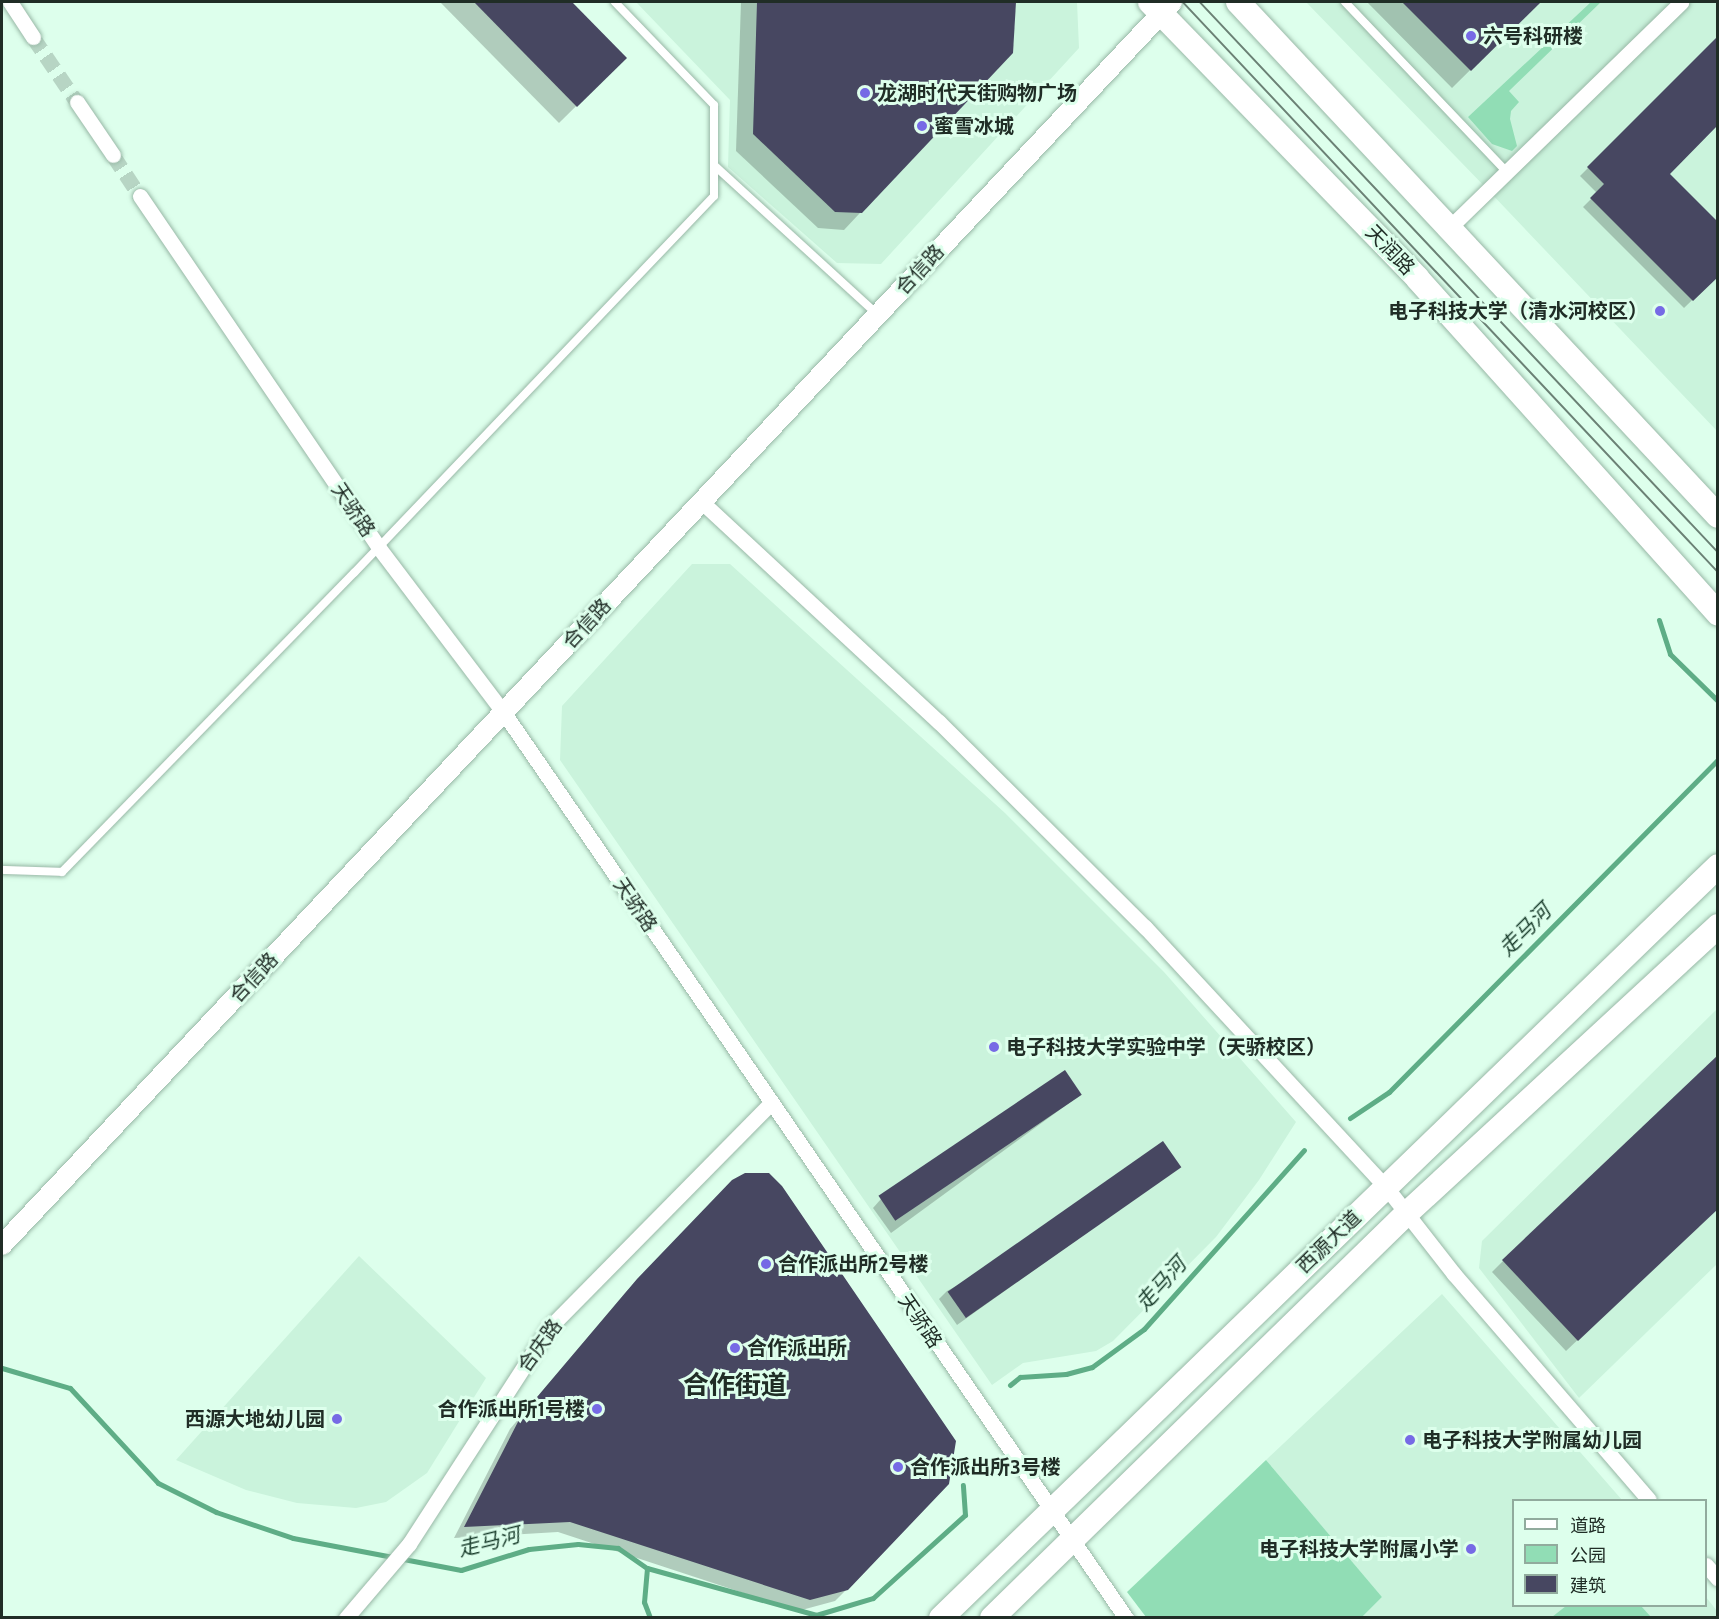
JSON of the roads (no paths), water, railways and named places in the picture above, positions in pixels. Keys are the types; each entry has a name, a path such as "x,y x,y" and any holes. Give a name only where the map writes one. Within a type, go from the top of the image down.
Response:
{"main road":[{"path":"1238,2 1718,516"},
{"name":"天润路","path":"1161,5 1417,278 1718,614"},
{"name":"西源大道","path":"940,1617 1718,866"},
{"name":"西源大道","path":"992,1617 1405,1215 1718,926"}],"street":[{"path":"10,2 33,37"},
{"path":"1449,228 1681,2"},
{"name":"合信路","path":"2,1245 878,315 1161,5"},
{"path":"77,102 113,155"},
{"name":"天骄路","path":"140,196 379,548 504,713 1049,1510 1125,1617"},
{"path":"702,502 939,722 1145,927 1386,1187 1405,1215 1648,1499"},
{"name":"合庆路","path":"346,1617 391,1570 548,1329 771,1103"},
{"path":"1707,1566 1718,1579"}],"lane":[{"path":"2,870 62,872 379,548 714,196 716,167 714,105 615,2"},
{"path":"1345,2 1507,172"},
{"path":"716,167 878,315"}],"waterway":[{"name":"走马河","path":"1659,620 1670,654 1718,701"},
{"name":"走马河","path":"1350,1118 1389,1092 1718,759"},
{"name":"走马河","path":"1010,1385 1020,1377 1066,1374 1092,1367 1144,1329 1304,1150"},
{"name":"走马河","path":"2,1368 70,1388 158,1483 216,1512 293,1538 461,1570 529,1549 578,1544 618,1548 647,1568 816,1615 873,1598 965,1515 963,1485"},
{"path":"647,1568 644,1602 650,1618"}],"tunnel":[{"path":"33,37 77,102"},
{"path":"113,155 140,196"}],"tram line":[{"path":"1183,2 1718,572"},
{"path":"1200,2 1718,552"}],"place":[{"name":"六号科研楼","path":"1471,36"},
{"name":"龙湖时代天街购物广场","path":"865,93"},
{"name":"蜜雪冰城","path":"922,126"},
{"name":"电子科技大学（清水河校区）","path":"1660,311"},
{"name":"电子科技大学实验中学（天骄校区）","path":"994,1047"},
{"name":"合作派出所2号楼","path":"766,1264"},
{"name":"合作派出所","path":"735,1348"},
{"name":"合作派出所1号楼","path":"597,1409"},
{"name":"西源大地幼儿园","path":"337,1419"},
{"name":"电子科技大学附属幼儿园","path":"1410,1440"},
{"name":"合作派出所3号楼","path":"898,1467"},
{"name":"电子科技大学附属小学","path":"1471,1549"}],"district":[{"name":"合作街道","path":"735,1386"}]}
